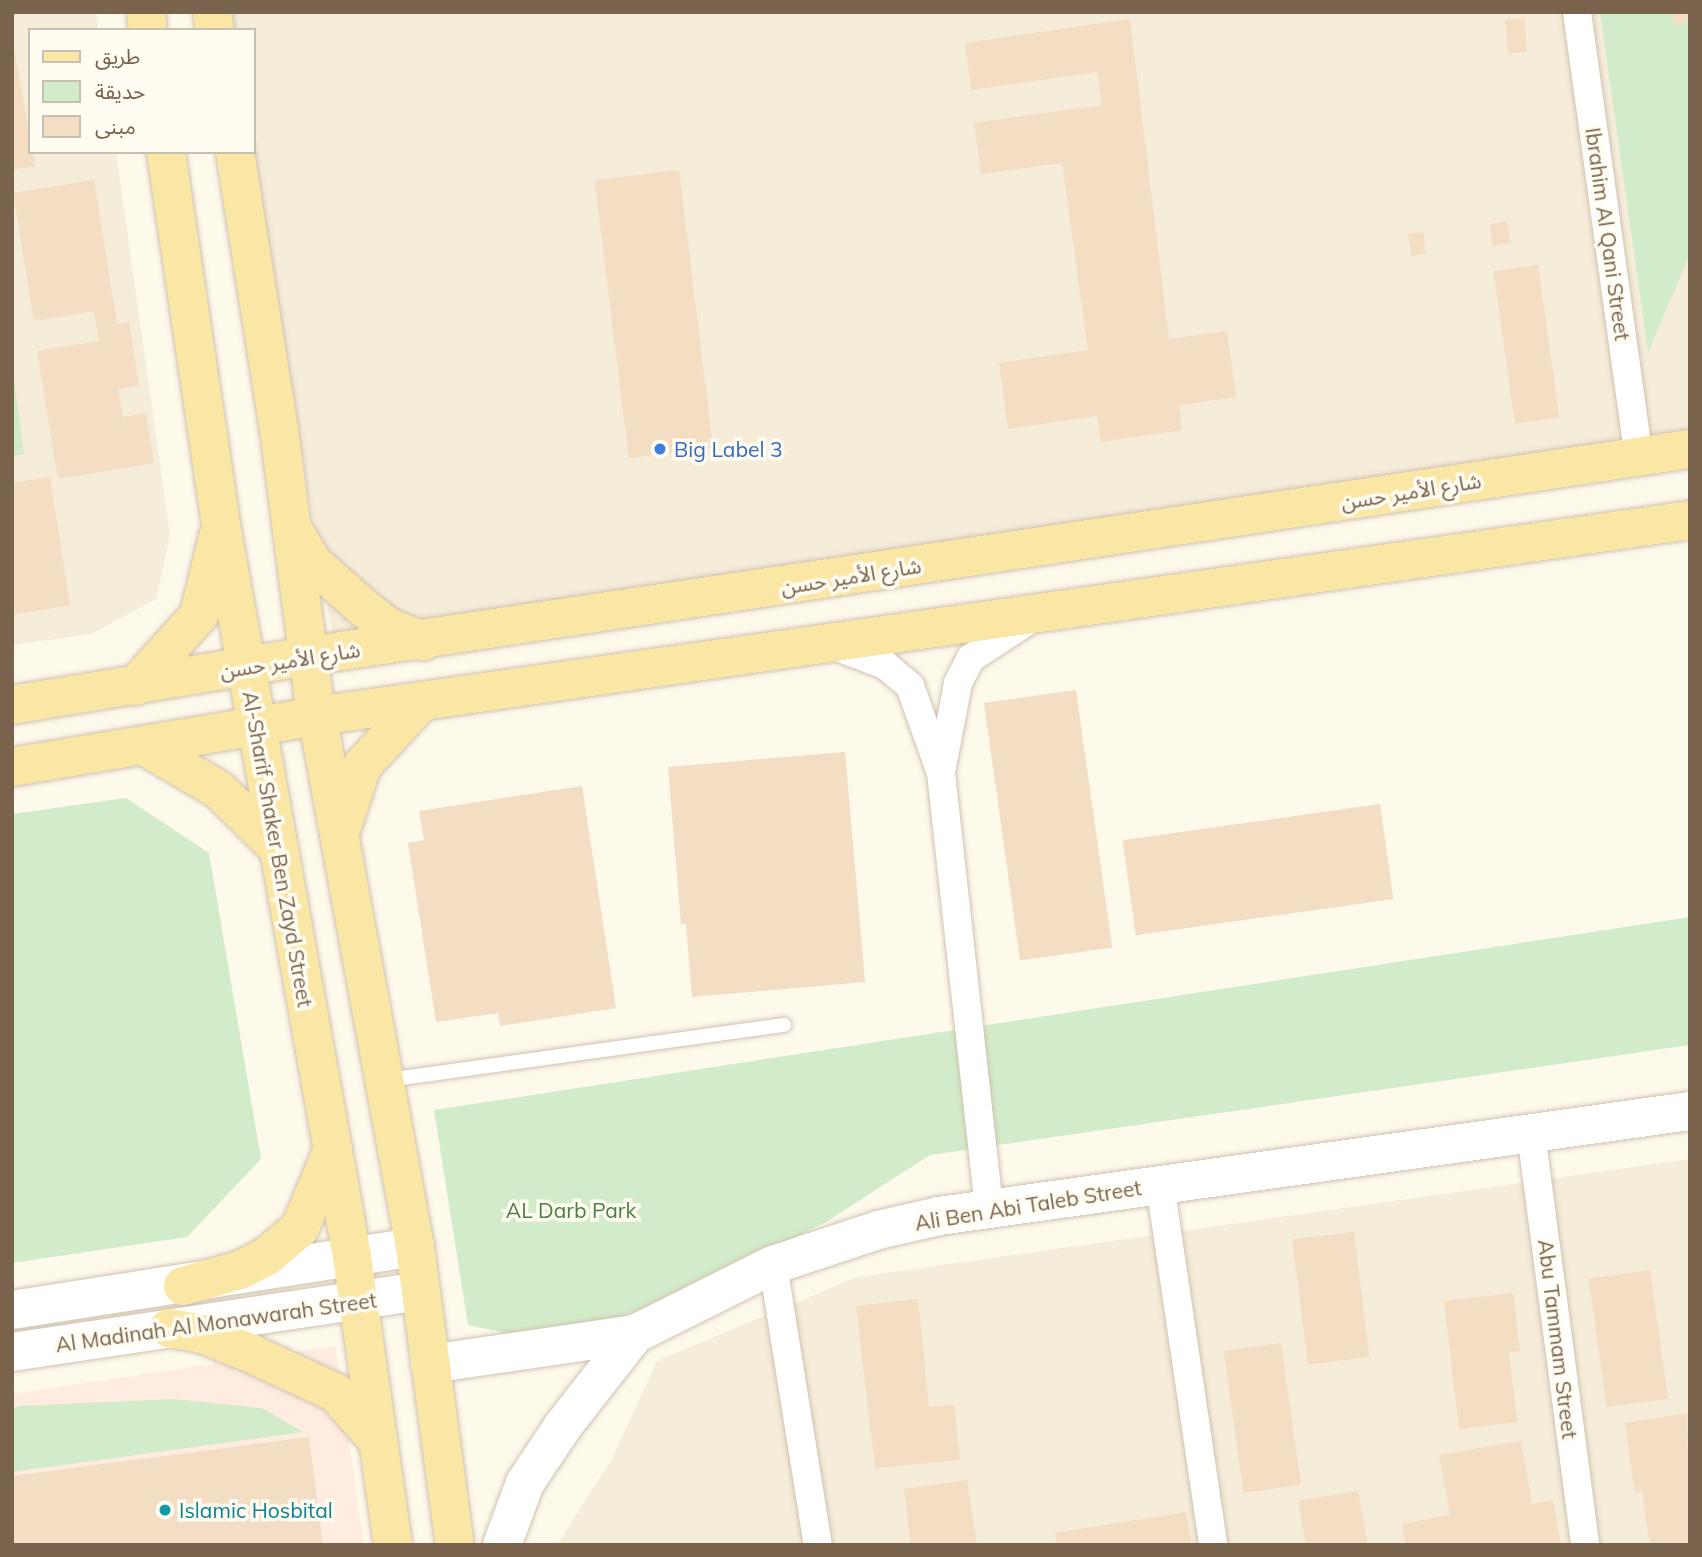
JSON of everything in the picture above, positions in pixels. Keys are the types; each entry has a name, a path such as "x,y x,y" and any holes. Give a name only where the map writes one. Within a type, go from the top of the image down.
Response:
{"main road":[{"name":"Al-Sharif Shaker Ben Zayd Street","path":"166,154 221,525 352,1257 393,1545"},
{"path":"235,154 337,841 415,1247 455,1545"},
{"name":"شارع الأمير حسن","path":"12,705 308,656 423,641 1690,449"},
{"path":"12,767 146,747 317,716 1036,616 1690,520"},
{"path":"135,686 199,615 221,525"},
{"path":"290,525 313,562 365,609 388,627 423,641"},
{"path":"337,841 362,766 422,701"},
{"path":"146,747 219,790 278,848"},
{"name":"Ali Ben Abi Taleb Street","path":"502,1545 525,1483 563,1426 635,1334 773,1265 878,1230 989,1209 1690,1111"},
{"path":"183,1286 240,1270 267,1256 300,1228 333,1149"},
{"name":"Al Madinah Al Monawarah Street","path":"12,1310 183,1286 415,1247"},
{"name":"Al Madinah Al Monawarah Street","path":"12,1352 420,1291"},
{"path":"169,1328 202,1334 336,1393 378,1441"},
{"path":"430,1364 635,1334"}],"street":[{"name":"Ibrahim Al Qani Street","path":"1577,12 1639,457"},
{"path":"941,773 958,683 971,658 1036,616"},
{"path":"831,645 885,665 910,686 941,773 989,1209"},
{"name":"Abu Tammam Street","path":"1531,1133 1585,1545"},
{"path":"1160,1184 1213,1545"},
{"path":"773,1265 818,1545"}],"lane":[{"path":"385,1080 784,1025"}],"shaded area":[{"path":"12,12 96,12 98,28 28,28 28,154 116,154 170,536 156,599 92,634 12,645"},
{"path":"226,12 1690,12 1690,429 333,638 250,154 256,154 256,28 229,28"},
{"path":"1690,1159 1690,1545 557,1545 613,1457 657,1361 857,1277"},
{"path":"335,1346 364,1545 12,1545 12,1394"}],"green space":[{"path":"1600,12 1690,12 1690,254 1648,352"},
{"path":"12,363 24,454 12,456"},
{"path":"126,798 209,853 261,1159 187,1237 12,1263 12,814"},
{"name":"AL Darb Park","path":"1690,917 1690,1045 930,1155 826,1222 671,1298 550,1342 468,1325 434,1110"},
{"path":"174,1399 262,1408 303,1432 12,1472 12,1410 19,1406"}],"building":[{"path":"1672,12 1690,12 1690,22 1674,25"},
{"path":"1524,18 1527,52 1508,54 1505,20"},
{"path":"1130,19 1169,339 1227,331 1236,397 1179,405 1182,430 1101,442 1097,416 1008,429 999,363 1088,350 1062,163 981,174 974,123 1102,105 1097,72 971,90 965,43"},
{"path":"12,37 28,127 28,154 33,154 35,166 12,170"},
{"path":"679,170 713,448 629,458 595,180"},
{"path":"94,180 117,324 129,322 139,386 118,389 123,417 146,413 154,463 58,479 37,351 99,341 94,311 34,321 13,193"},
{"path":"1507,221 1511,243 1493,246 1489,224"},
{"path":"1423,232 1426,254 1411,256 1408,234"},
{"path":"1538,265 1559,418 1515,424 1493,271"},
{"path":"50,477 70,605 12,615 12,483"},
{"path":"1076,690 1112,947 1020,960 984,703"},
{"path":"845,752 865,982 692,997 686,924 681,924 668,767"},
{"path":"582,786 616,1008 500,1026 498,1013 436,1022 408,843 424,840 419,811"},
{"path":"1380,804 1393,899 1136,935 1123,840"},
{"path":"1354,1232 1369,1357 1308,1365 1292,1240"},
{"path":"1650,1270 1668,1399 1607,1407 1589,1279"},
{"path":"1513,1293 1520,1351 1509,1352 1517,1422 1459,1429 1444,1301"},
{"path":"918,1299 929,1407 954,1405 960,1460 875,1468 856,1306"},
{"path":"1281,1343 1301,1485 1243,1493 1224,1351"},
{"path":"1687,1413 1690,1545 1650,1545 1642,1492 1635,1493 1625,1423"},
{"name":"Islamic Hosbital","path":"309,1437 323,1545 12,1545 12,1476"},
{"path":"1521,1441 1532,1504 1553,1500 1561,1545 1406,1545 1402,1524 1450,1515 1439,1455"},
{"path":"967,1480 977,1545 911,1545 904,1489"},
{"path":"1358,1491 1368,1545 1306,1545 1298,1501"},
{"path":"1186,1512 1192,1545 1057,1545 1055,1533"}],"place":[{"name":"Big Label 3","path":"660,449"},
{"name":"Islamic Hosbital","path":"165,1510"}]}
